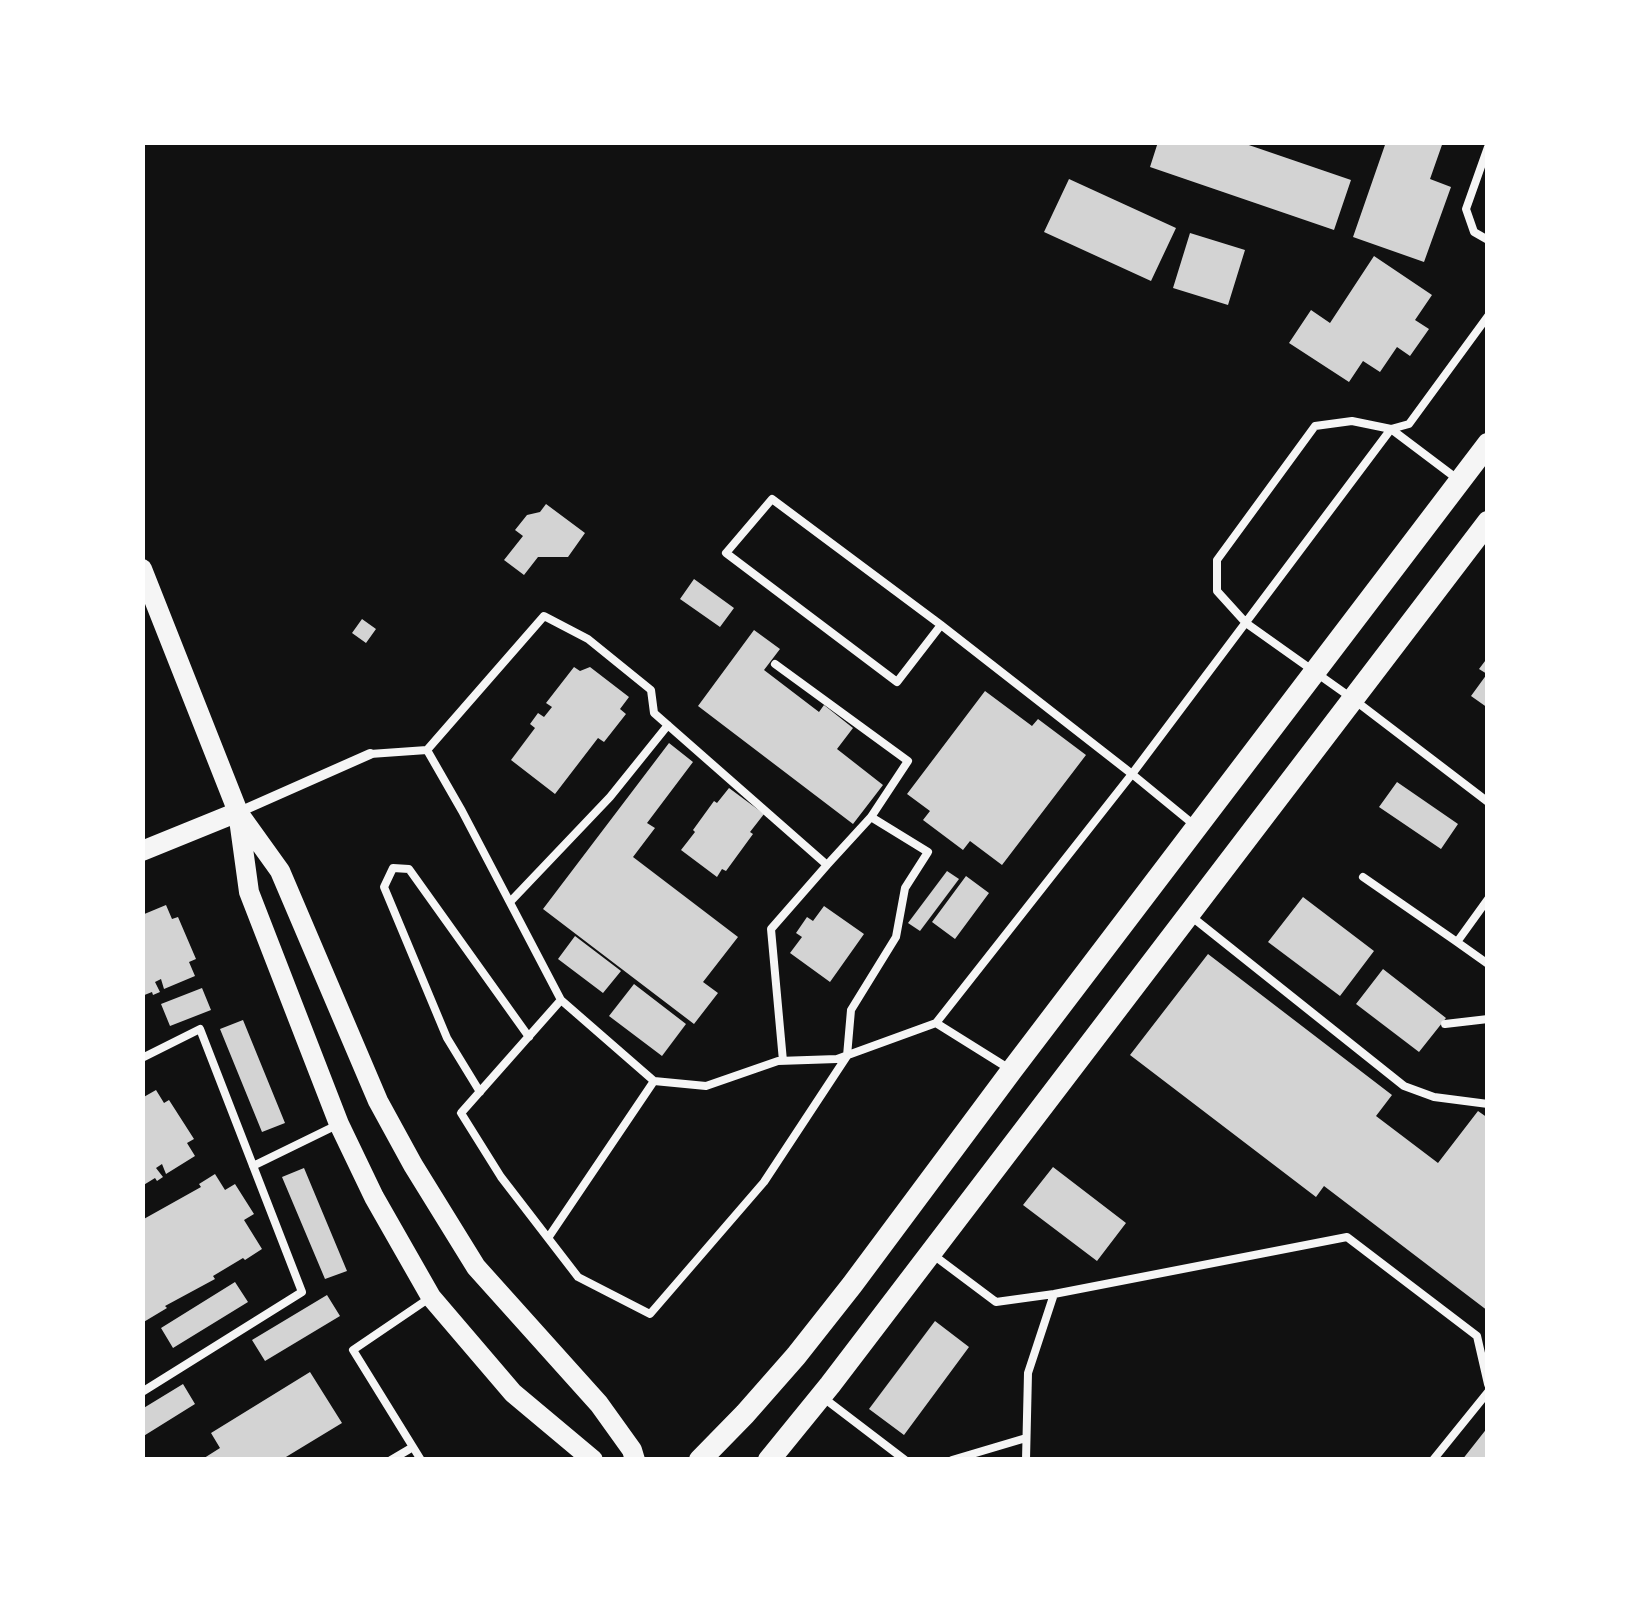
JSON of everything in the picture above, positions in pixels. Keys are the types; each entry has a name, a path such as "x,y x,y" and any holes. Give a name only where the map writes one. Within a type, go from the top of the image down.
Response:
{"main road":[{"path":"700,1460 796,1356 905,1216 1488,444"},
{"path":"769,1460 1488,522"},
{"path":"142,569 238,812 250,892 339,1124 374,1197 431,1297 513,1392 592,1460"},
{"path":"142,851 238,812"},
{"path":"238,812 280,871 378,1101 476,1268 598,1404 632,1450 635,1460"}],"street":[{"path":"238,812 370,754"}],"lane":[{"path":"1488,147 1466,209 1474,232 1488,240"},
{"path":"427,750 561,1000 654,1081 706,1086 783,1062 837,1059 936,1023 1132,774 1391,429 1408,424 1488,316"},
{"path":"1460,481 1391,429 1352,421 1315,426 1217,560 1218,591 1246,622 1488,802"},
{"path":"941,625 897,682 726,553 772,499 941,625 1197,827"},
{"path":"370,754 427,750 544,616 588,640 651,690 654,712 827,866"},
{"path":"775,664 908,761 871,817 771,929 783,1062"},
{"path":"510,902 610,797 668,725"},
{"path":"561,1000 462,1113 501,1177 578,1277 650,1314 764,1182 847,1056 851,1010 896,937 905,888 928,852 871,817"},
{"path":"480,1092 447,1038 384,887 393,868 409,868 528,1037"},
{"path":"1363,876 1488,964"},
{"path":"1457,942 1488,900"},
{"path":"1189,914 1404,1086 1434,1097 1488,1104"},
{"path":"1445,1024 1488,1018"},
{"path":"936,1023 1012,1070"},
{"path":"142,1058 200,1028 302,1292 142,1392"},
{"path":"548,1238 654,1081"},
{"path":"253,1166 339,1124"},
{"path":"930,1253 996,1302 1347,1237 1478,1336 1488,1388 1433,1460"},
{"path":"1026,1460 1028,1373 1054,1294"},
{"path":"420,1460 353,1350 431,1297"},
{"path":"821,1396 905,1460"},
{"path":"952,1460 1026,1438"},
{"path":"390,1460 413,1446"}],"building":[{"path":"1158,142 1240,142 1351,180 1334,230 1150,167"},
{"path":"1386,142 1443,142 1430,179 1451,187 1424,262 1353,237"},
{"path":"1069,179 1176,228 1151,281 1044,232"},
{"path":"1190,233 1245,250 1228,305 1173,288"},
{"path":"1374,256 1432,295 1415,320 1429,329 1410,356 1397,347 1380,372 1363,361 1349,382 1289,343 1311,310 1330,323"},
{"path":"546,504 585,533 568,557 538,557 524,575 504,560 523,536 515,530 527,515 540,512"},
{"path":"694,579 734,608 720,627 680,599"},
{"path":"362,619 376,629 366,643 352,633"},
{"path":"754,630 780,649 764,670 819,712 824,705 853,728 837,749 883,785 853,824 698,706"},
{"path":"1488,657 1488,708 1471,696 1487,674 1479,669"},
{"path":"574,667 580,671 590,667 629,697 620,709 626,714 604,742 598,738 555,794 511,760 535,728 530,724 538,713 544,717 552,707 546,703"},
{"path":"985,691 1032,726 1038,719 1086,755 1002,865 970,841 963,850 923,820 930,811 907,794"},
{"path":"669,743 693,762 647,823 655,828 633,857 738,937 703,982 718,993 694,1024 543,909"},
{"path":"1397,782 1458,824 1441,849 1379,807"},
{"path":"729,788 764,814 726,871 722,869 717,877 681,850 714,801 717,803"},
{"path":"947,871 959,879 920,931 908,923"},
{"path":"966,876 989,893 955,939 932,922"},
{"path":"1303,897 1374,951 1340,996 1268,942"},
{"path":"166,905 172,919 178,917 196,959 189,962 195,976 164,989 161,979 155,982 160,992 142,996 142,915"},
{"path":"824,906 864,934 830,982 790,953 802,937 796,933 807,917 813,921"},
{"path":"575,936 621,971 603,993 558,959"},
{"path":"1208,954 1392,1095 1376,1116 1438,1163 1478,1111 1488,1118 1488,1311 1324,1186 1316,1197 1130,1055"},
{"path":"1383,969 1446,1018 1419,1052 1356,1004"},
{"path":"634,984 686,1024 662,1056 609,1016"},
{"path":"202,988 211,1010 170,1026 161,1004"},
{"path":"243,1020 285,1123 262,1132 220,1029"},
{"path":"156,1090 164,1103 169,1100 194,1139 187,1143 195,1156 166,1174 162,1164 156,1168 163,1177 142,1186 142,1098"},
{"path":"1053,1167 1126,1223 1097,1261 1023,1205"},
{"path":"304,1168 347,1271 325,1279 282,1177"},
{"path":"215,1174 225,1190 235,1184 254,1214 244,1220 262,1249 142,1323 142,1220 201,1187 199,1184"},
{"path":"235,1282 248,1302 173,1348 161,1328"},
{"path":"327,1295 340,1316 265,1361 252,1340"},
{"path":"935,1321 969,1347 904,1435 869,1409"},
{"path":"310,1372 342,1423 281,1460 201,1460 220,1448 211,1433"},
{"path":"183,1384 195,1404 142,1437 142,1409"},
{"path":"1488,1427 1488,1460 1462,1460"}]}
